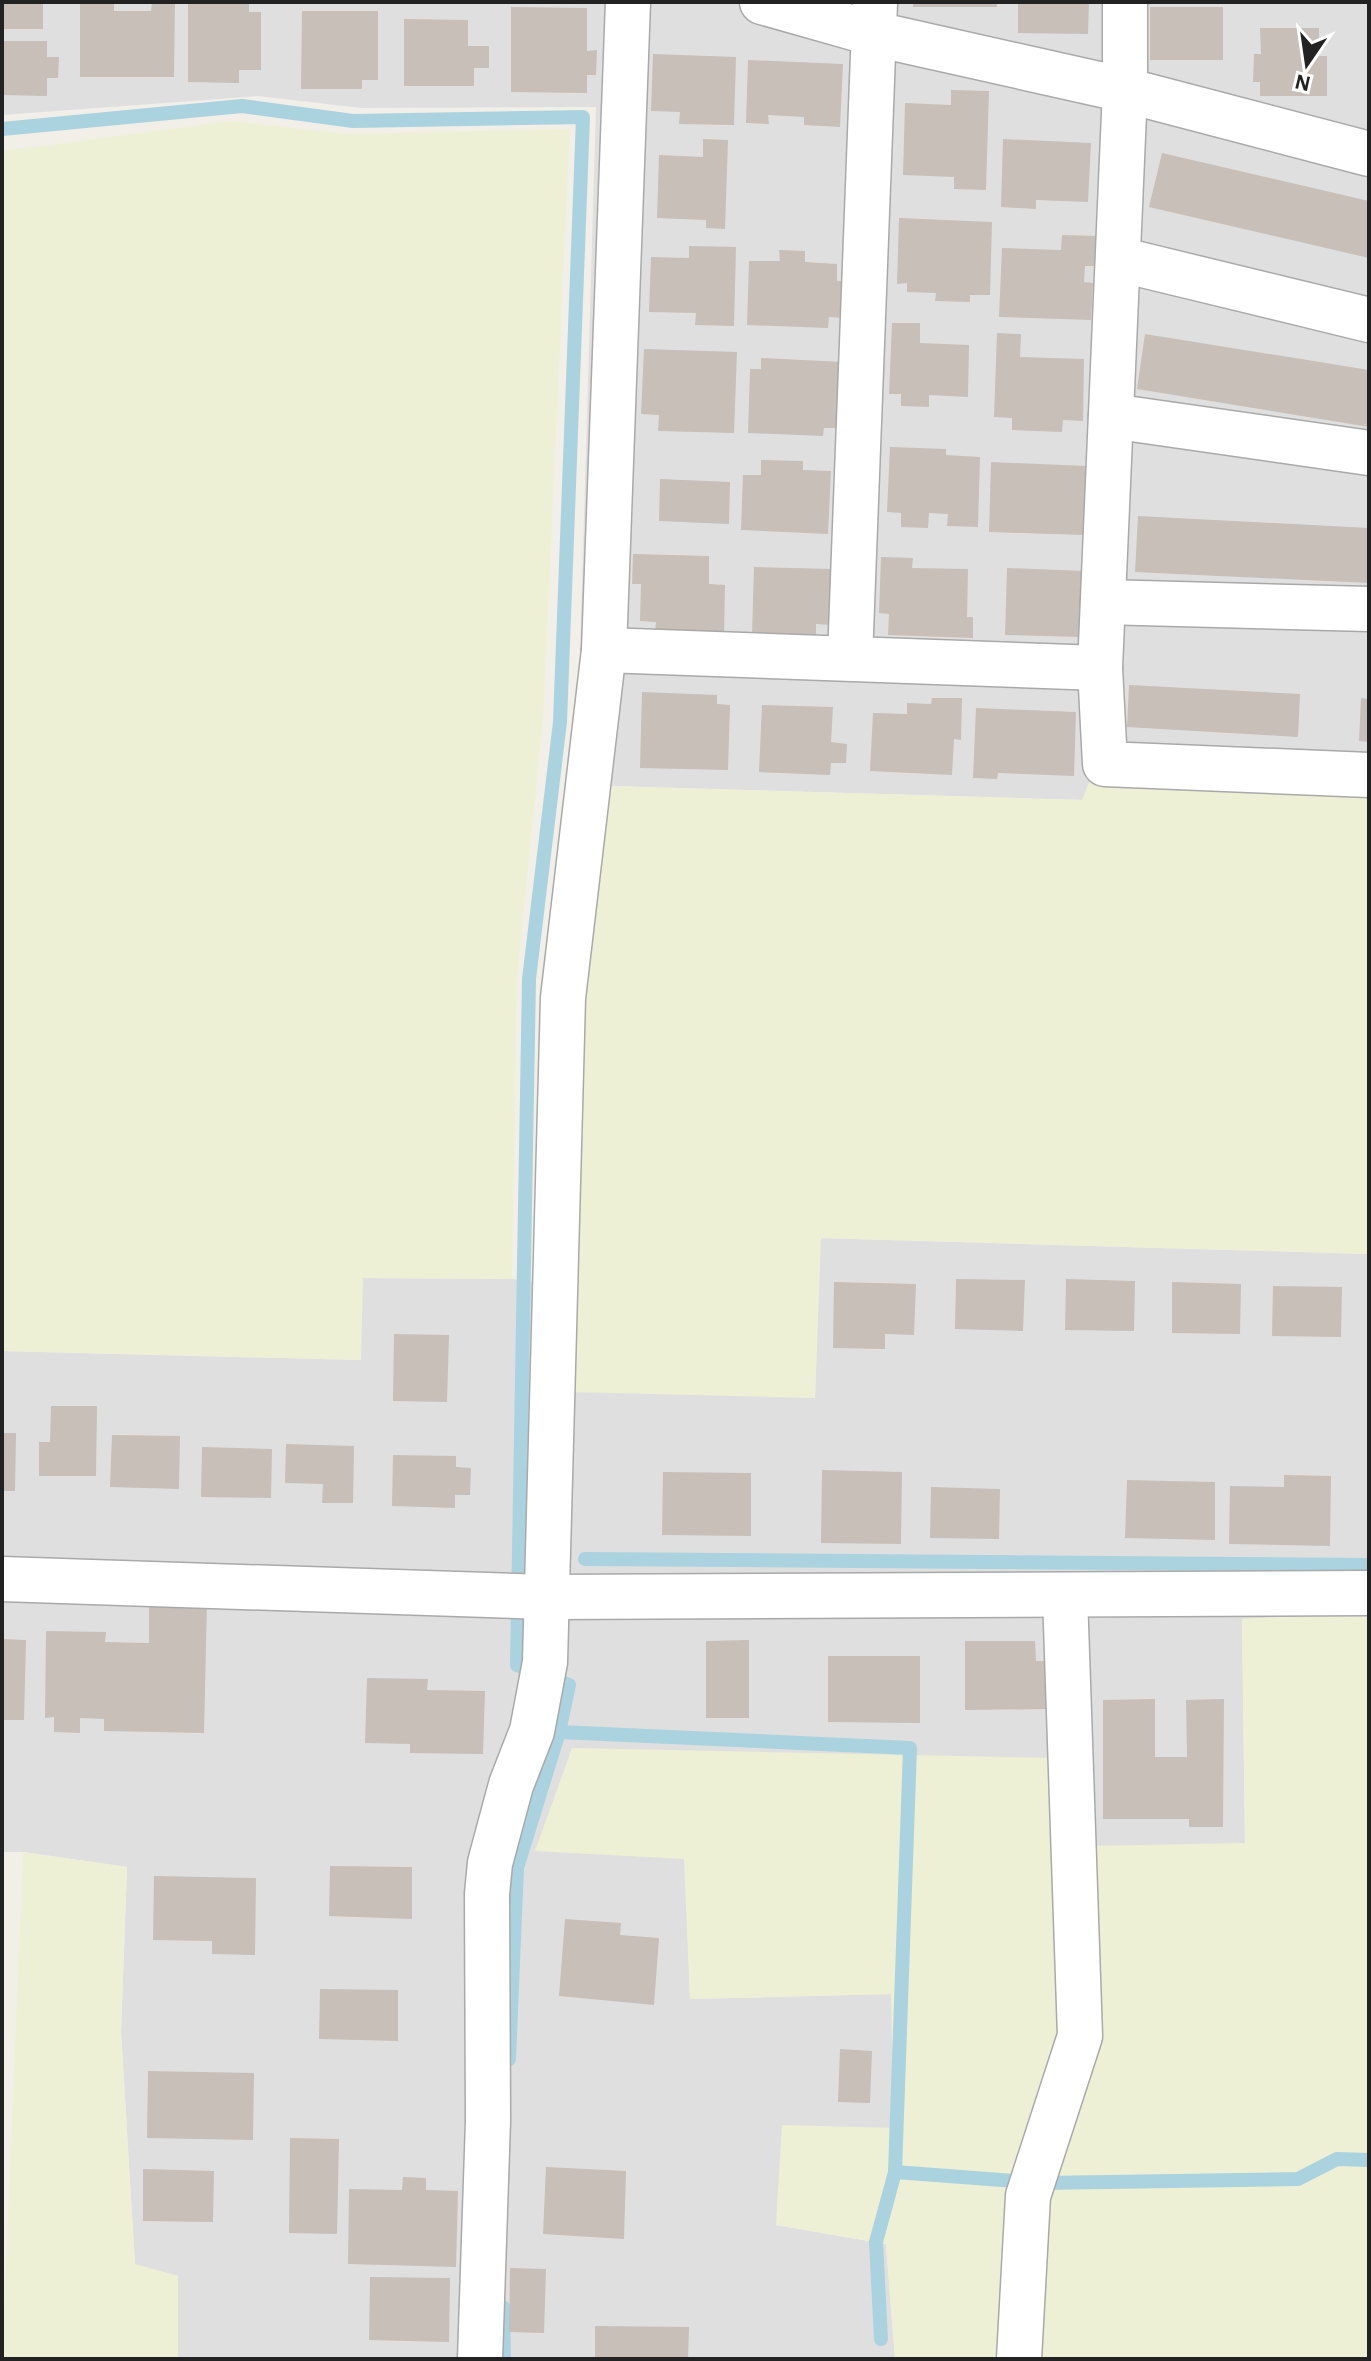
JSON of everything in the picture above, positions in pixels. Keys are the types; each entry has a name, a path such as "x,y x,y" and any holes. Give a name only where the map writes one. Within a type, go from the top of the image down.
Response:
{"street":[{"path":"480,2359 488,2121 487,1894 490,1863 511,1785 532,1731 542,1676 526,1596 563,998 604,650 628,2"},
{"path":"762,2 875,18 1125,90 1369,154"},
{"path":"1125,2 1125,90 1100,668 1105,764 1369,775"},
{"path":"850,658 875,18"},
{"path":"1118,259 1369,320"},
{"path":"1111,416 1369,453"},
{"path":"1103,602 1369,609"},
{"path":"604,650 1100,668"},
{"path":"2,1579 526,1596 1369,1593"},
{"path":"1019,2359 1033,2182 1080,2036 1065,1595"}],"shaded area":[{"path":"2,2 1369,2 1369,797 1089,783 1083,800 608,786 578,722 596,107 361,108 258,96 2,115"},
{"path":"820,1238 1369,1254 1369,1538 1364,1613 1242,1619 1245,1844 685,1859 690,1999 892,1994 894,2128 776,2225 886,2244 895,2359 178,2359 178,2276 135,2265 121,2032 127,1867 23,1852 2,1852 2,1351 360,1360 362,1278 512,1279 576,1286 815,1398"}],"green space":[{"path":"232,121 345,134 570,129 543,720 517,978 512,1279 363,1278 361,1360 2,1351 2,151"},
{"path":"1089,783 1369,797 1369,1254 821,1238 815,1398 573,1392 583,1009 608,786 1082,800"},
{"path":"1369,1613 1369,2359 1030,2359 1090,1846 1245,1843 1242,1619"},
{"path":"572,1748 1053,1758 1064,2034 1009,2359 895,2359 886,2244 776,2225 782,2125 894,2128 891,1994 690,1999 684,1859 535,1851"},
{"path":"23,1852 127,1867 121,2032 135,2264 178,2276 178,2359 2,2359"}],"building":[{"path":"2,2 43,2 43,29 2,29"},
{"path":"80,2 114,2 114,11 151,11 152,2 175,2 174,77 80,77"},
{"path":"188,2 249,2 249,12 261,12 261,70 239,70 239,83 188,82"},
{"path":"913,2 997,2 997,7 913,7"},
{"path":"1018,2 1089,2 1088,34 1018,33"},
{"path":"511,7 587,8 587,51 597,50 596,75 587,75 587,93 511,92"},
{"path":"1150,7 1223,7 1223,60 1150,60"},
{"path":"302,11 378,11 378,80 362,80 362,89 301,89"},
{"path":"404,19 468,20 468,46 489,46 489,68 474,68 474,86 404,86"},
{"path":"1260,28 1319,28 1319,56 1327,56 1327,96 1260,96 1260,82 1253,82 1254,54 1261,54"},
{"path":"2,41 47,41 47,57 59,57 58,78 47,78 47,96 2,95"},
{"path":"653,54 736,57 734,125 679,124 680,112 651,111"},
{"path":"748,60 843,64 840,127 804,125 804,117 768,115 769,124 746,123"},
{"path":"951,90 989,91 986,190 954,189 954,177 903,175 905,103 951,105"},
{"path":"703,139 728,140 725,229 706,228 706,220 657,218 659,155 703,157"},
{"path":"1003,139 1091,143 1088,202 1036,200 1036,209 1001,207"},
{"path":"1162,153 1369,201 1369,258 1149,207"},
{"path":"899,218 992,222 990,295 970,295 970,302 935,301 936,293 907,292 907,283 897,284"},
{"path":"1062,235 1098,236 1097,266 1085,266 1084,282 1093,283 1091,320 999,317 1002,248 1061,250"},
{"path":"689,246 736,247 734,326 695,325 696,313 649,312 651,257 689,258"},
{"path":"779,250 805,251 805,262 837,264 837,281 845,281 844,318 829,317 828,328 747,325 749,261 780,261"},
{"path":"892,323 920,323 920,343 969,345 968,397 929,395 929,407 901,406 901,394 889,394"},
{"path":"997,333 1021,334 1020,357 1084,359 1083,421 1063,420 1062,432 1012,430 1012,418 994,417"},
{"path":"1145,334 1369,370 1369,427 1137,389"},
{"path":"644,349 737,352 734,433 658,431 659,415 641,414"},
{"path":"761,358 844,362 842,428 824,428 823,436 748,433 750,369 761,369"},
{"path":"890,447 946,449 946,455 980,457 978,527 947,526 948,514 929,513 928,528 901,527 901,513 887,512"},
{"path":"761,460 803,461 803,470 831,471 828,534 741,530 743,475 761,475"},
{"path":"991,462 1086,466 1083,535 989,532"},
{"path":"660,479 730,482 729,524 659,521"},
{"path":"1138,516 1369,528 1369,583 1135,572"},
{"path":"633,554 709,556 709,584 725,585 724,635 655,632 656,622 640,621 641,584 632,584"},
{"path":"881,557 913,558 912,568 968,569 967,617 973,617 973,638 888,635 889,614 879,613"},
{"path":"754,567 834,569 831,625 816,624 816,637 752,635"},
{"path":"1007,568 1084,571 1082,637 1005,635"},
{"path":"1129,685 1300,694 1298,737 1127,727"},
{"path":"642,692 717,695 717,704 730,705 728,770 640,768"},
{"path":"932,698 962,698 961,740 954,739 952,775 870,771 873,713 907,714 907,703 931,704"},
{"path":"1361,698 1369,699 1369,742 1359,741"},
{"path":"762,705 833,707 831,742 847,744 846,763 831,763 830,775 759,772"},
{"path":"976,708 1076,712 1074,776 998,773 997,779 973,778"},
{"path":"956,1279 1025,1280 1023,1331 955,1329"},
{"path":"1066,1279 1135,1281 1134,1331 1065,1330"},
{"path":"834,1282 916,1284 914,1335 885,1334 885,1349 833,1348"},
{"path":"1172,1282 1241,1284 1240,1334 1172,1333"},
{"path":"1273,1286 1342,1287 1341,1337 1272,1336"},
{"path":"394,1334 449,1335 447,1402 393,1401"},
{"path":"51,1406 97,1406 96,1476 39,1476 39,1442 50,1442"},
{"path":"2,1433 16,1433 15,1491 2,1491"},
{"path":"112,1435 180,1436 179,1489 110,1487"},
{"path":"286,1444 354,1446 353,1503 322,1503 323,1484 285,1483"},
{"path":"202,1447 272,1449 271,1498 201,1497"},
{"path":"393,1455 456,1456 456,1467 471,1468 470,1495 455,1495 455,1508 392,1506"},
{"path":"822,1470 902,1472 901,1544 821,1543"},
{"path":"663,1472 751,1473 751,1536 662,1535"},
{"path":"1284,1475 1331,1476 1330,1546 1229,1544 1230,1486 1284,1487"},
{"path":"1127,1480 1215,1482 1215,1540 1125,1538"},
{"path":"931,1487 1000,1489 999,1539 930,1538"},
{"path":"149,1602 207,1603 204,1733 104,1731 104,1719 80,1718 80,1733 54,1732 54,1717 45,1718 46,1631 106,1632 105,1642 149,1643"},
{"path":"2,1639 26,1640 24,1720 2,1720"},
{"path":"749,1640 749,1718 706,1718 706,1641"},
{"path":"965,1641 1035,1641 1036,1661 1046,1661 1047,1709 965,1710"},
{"path":"828,1656 920,1656 920,1723 828,1722"},
{"path":"367,1678 428,1679 427,1690 485,1691 483,1754 410,1753 410,1744 365,1743"},
{"path":"1155,1699 1155,1757 1187,1757 1186,1700 1224,1699 1223,1827 1189,1827 1189,1819 1103,1819 1103,1700"},
{"path":"330,1866 412,1867 412,1919 329,1916"},
{"path":"154,1876 256,1878 255,1955 212,1954 212,1941 153,1940"},
{"path":"565,1919 621,1923 620,1935 659,1938 654,2005 559,1996"},
{"path":"320,1989 398,1990 398,2041 319,2039"},
{"path":"840,2049 872,2051 870,2103 838,2102"},
{"path":"148,2071 254,2073 253,2140 147,2138"},
{"path":"290,2138 339,2139 337,2234 289,2233"},
{"path":"546,2167 626,2171 624,2239 543,2234"},
{"path":"143,2169 214,2171 213,2222 143,2221"},
{"path":"403,2177 426,2178 426,2190 458,2191 456,2267 348,2264 349,2189 402,2190"},
{"path":"510,2268 546,2269 544,2333 509,2332"},
{"path":"370,2277 450,2278 449,2342 369,2340"},
{"path":"595,2326 689,2327 688,2359 595,2359"}],"waterway":[{"path":"2,129 242,106 353,121 583,117 560,722 529,979 517,1665 569,1685 559,1732 517,1868 509,2059"},
{"path":"585,1559 1369,1565"},
{"path":"559,1732 910,1748 895,2172 876,2242 881,2339"},
{"path":"895,2172 1042,2183 1298,2179 1337,2159 1369,2160"},
{"path":"503,2307 504,2359"}]}
